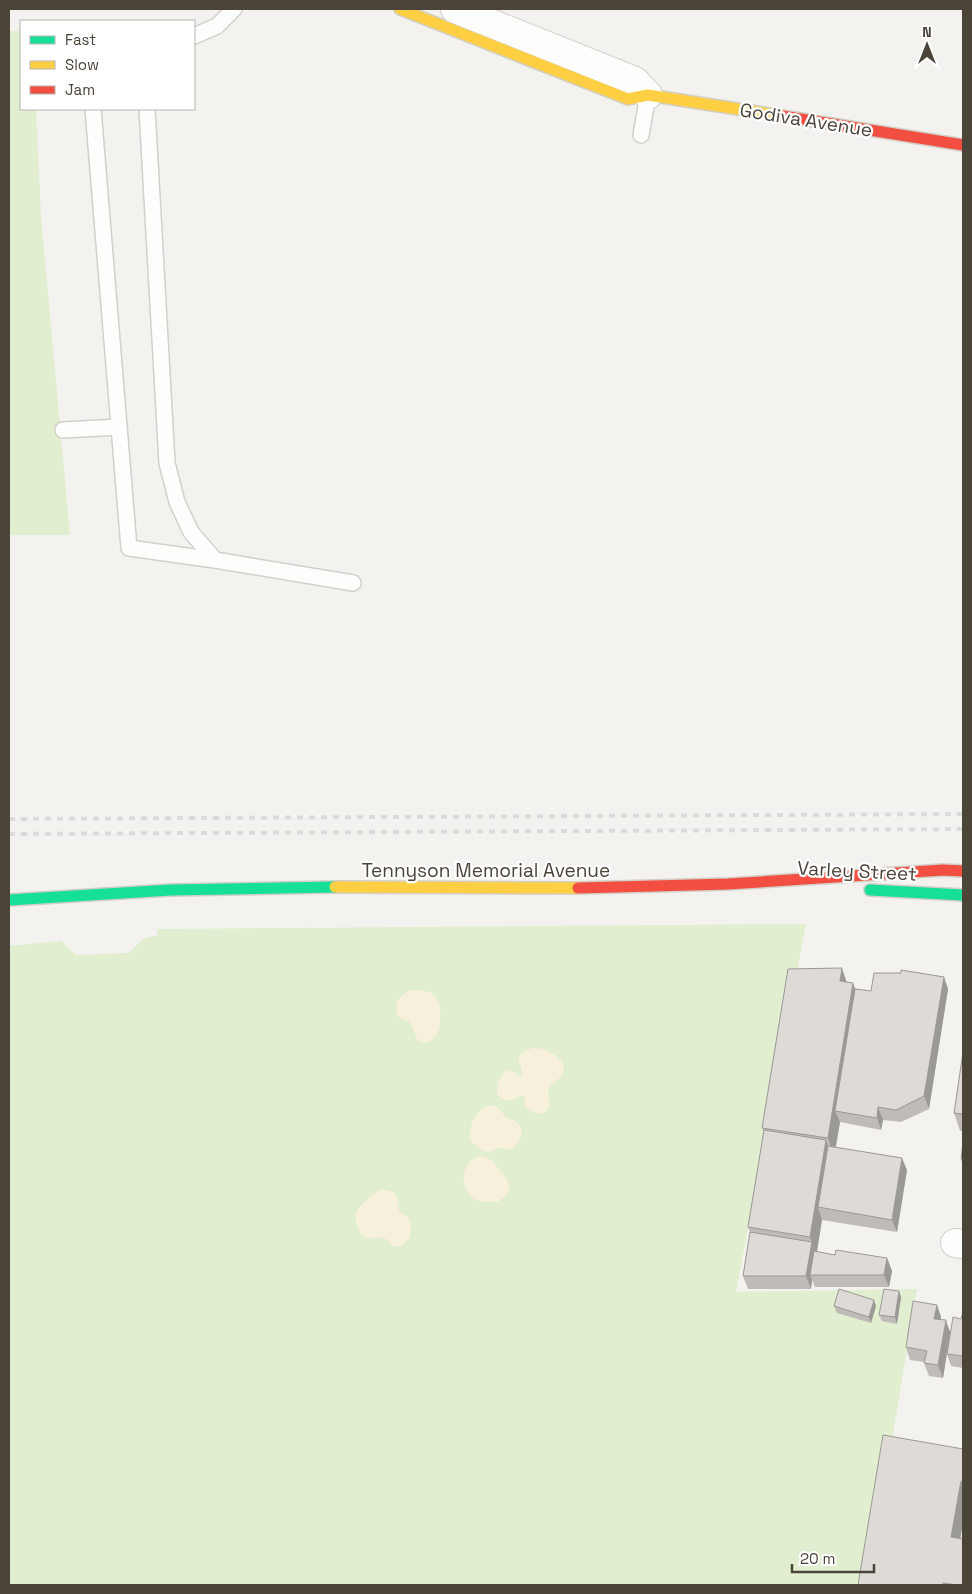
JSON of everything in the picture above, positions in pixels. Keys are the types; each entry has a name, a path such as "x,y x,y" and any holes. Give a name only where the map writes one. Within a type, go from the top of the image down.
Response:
{"main road":[{"name":"Godiva Avenue","path":"400,9 628,99 648,95 963,145"},
{"name":"Tennyson Memorial Avenue","path":"9,900 153,890 659,887 748,884 963,869"},
{"name":"Varley Street","path":"748,884 963,895"}],"street":[{"path":"455,9 635,81 648,95"}],"lane":[{"path":"195,36 217,26 234,9"},
{"path":"641,135 648,95"},
{"path":"93,110 129,548 353,583"},
{"path":"147,110 167,463 177,502 191,532 215,560"},
{"path":"63,430 119,427"}],"green space":[{"path":"9,31 20,31 20,110 36,110 41,216 70,535 9,535"},
{"path":"806,924 736,1292 917,1289 868,1585 9,1585 9,946 61,941 76,955 129,953 144,939 157,936 157,929"}],"sand":[{"path":"411,990 431,993 439,1005 441,1015 437,1033 433,1039 426,1042 418,1041 410,1022 398,1017 396,1004 400,997"},
{"path":"533,1048 551,1052 564,1065 562,1075 549,1088 549,1108 542,1114 535,1113 526,1107 525,1097 520,1096 514,1100 508,1100 497,1094 502,1074 510,1071 519,1076 522,1075 519,1056"},
{"path":"492,1105 499,1109 507,1118 519,1124 521,1128 520,1139 512,1149 497,1148 486,1152 470,1140 470,1128 478,1113 487,1106"},
{"path":"480,1156 494,1162 508,1181 508,1192 497,1202 476,1200 469,1194 466,1188 464,1175 466,1168 469,1163"},
{"path":"382,1189 393,1192 397,1196 399,1212 406,1216 410,1222 410,1238 400,1247 392,1246 382,1237 365,1237 358,1229 355,1218 356,1212 366,1201"}],"building":[{"path":"842,968 840,981 853,983 828,1138 762,1128 788,969"},
{"path":"901,970 944,977 924,1096 896,1110 878,1107 877,1118 835,1111 855,989 871,991 874,973 901,973"},
{"path":"963,1052 963,1114 954,1113"},
{"path":"764,1130 826,1140 810,1237 748,1227"},
{"path":"963,1142 963,1159 961,1159"},
{"path":"828,1146 902,1158 892,1220 818,1207"},
{"path":"750,1232 812,1242 806,1276 743,1276"},
{"path":"836,1250 887,1258 884,1275 810,1275 814,1251 835,1255"},
{"path":"839,1289 874,1300 869,1317 834,1306"},
{"path":"884,1289 899,1291 895,1317 879,1315"},
{"path":"913,1301 937,1305 934,1319 946,1320 938,1365 924,1363 927,1351 906,1347"},
{"path":"963,1312 963,1356 947,1354 953,1317 961,1319"},
{"path":"883,1435 963,1449 963,1482 961,1481 951,1537 963,1539 963,1585 943,1583 943,1585 858,1585"}],"railway":[{"path":"9,819 963,814"},
{"path":"9,834 963,829"}],"traffic: fast":[{"path":"9,900 171,890 335,887"},
{"path":"870,890 963,895"}],"traffic: slow":[{"path":"400,9 628,99 648,95 782,116"},
{"path":"335,887 578,888"}],"traffic: jam":[{"path":"782,116 963,145"},
{"path":"578,888 728,884 943,870 963,871"}]}
